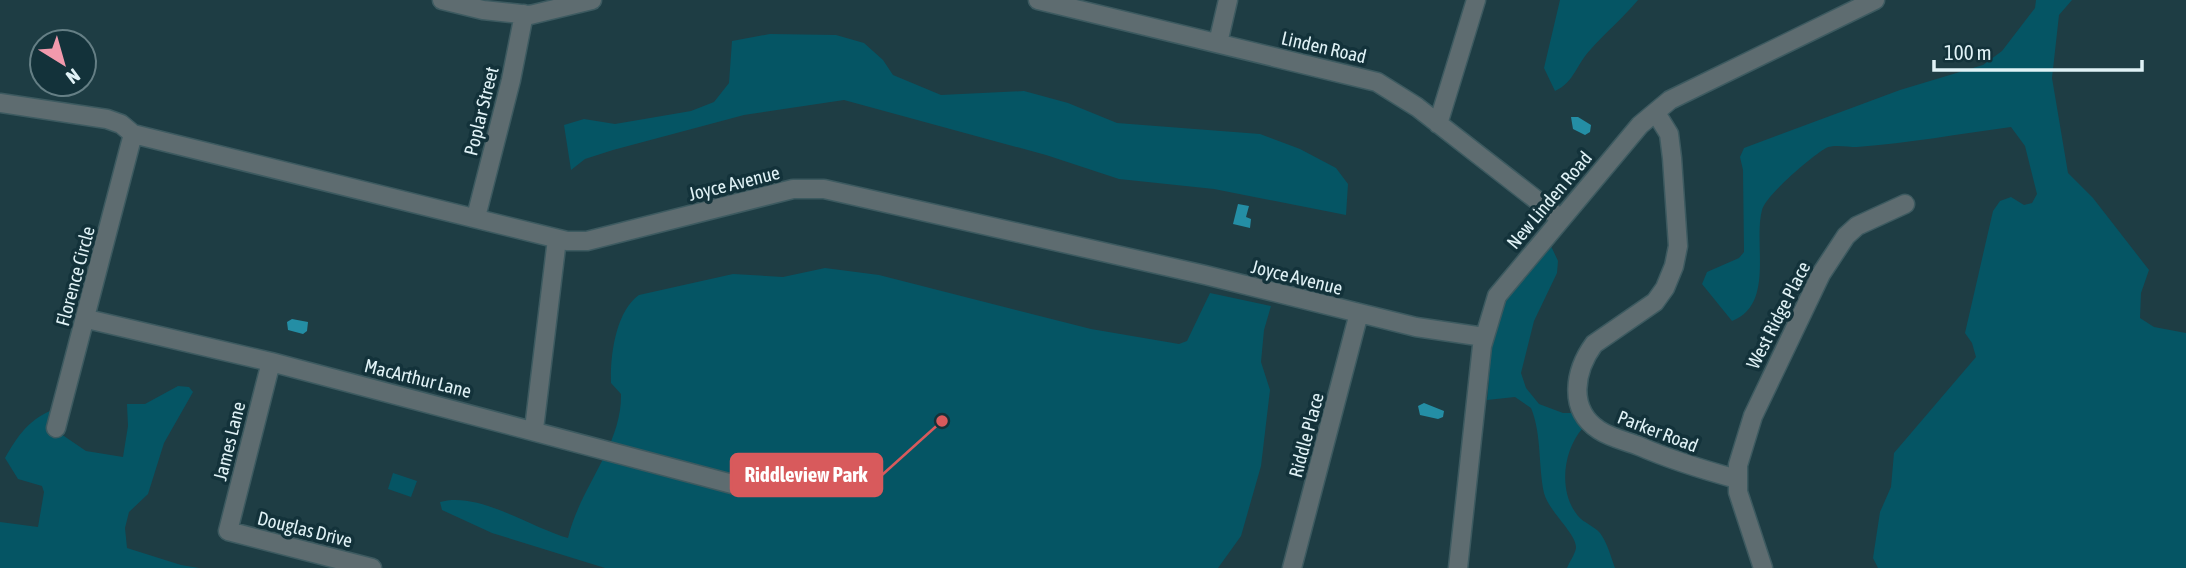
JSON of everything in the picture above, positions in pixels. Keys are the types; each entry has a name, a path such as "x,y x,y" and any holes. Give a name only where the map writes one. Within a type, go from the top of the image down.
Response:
{"street":[{"path":"442,0 524,14 592,0"},
{"name":"Linden Road","path":"1038,0 1377,82 1438,124 1561,219"},
{"path":"1217,43 1228,0"},
{"path":"1438,124 1476,0"},
{"name":"New Linden Road","path":"1458,568 1484,337 1497,296 1640,125 1670,100 1875,0"},
{"name":"Poplar Street","path":"476,217 512,80 524,14"},
{"name":"Joyce Avenue","path":"0,103 107,119 121,124 133,134 557,239 587,241 769,194 793,189 824,189 1427,329 1484,337"},
{"name":"Parker Road","path":"1656,113 1669,134 1672,158 1678,246 1674,266 1659,298 1594,344 1586,355 1576,385 1577,402 1598,430 1697,468 1737,480"},
{"name":"Florence Circle","path":"57,428 133,134"},
{"name":"West Ridge Place","path":"1737,480 1738,465 1753,416 1830,259 1857,226 1905,204"},
{"path":"534,429 557,239"},
{"name":"Riddle Place","path":"1292,567 1359,313"},
{"name":"MacArthur Lane","path":"87,319 271,362 534,429 736,485"},
{"name":"James Lane","path":"228,531 271,362"},
{"path":"1737,480 1738,492 1763,568"},
{"name":"Douglas Drive","path":"228,531 372,568"}],"shaded area":[{"path":"1560,0 1638,0 1586,54 1567,83 1555,91 1544,68"},
{"path":"2036,0 2072,0 2059,15 2052,78 2068,173 2093,198 2149,270 2141,293 2140,318 2154,327 2186,333 2186,568 1878,568 1873,558 1880,512 1891,487 1894,453 1976,357 1972,343 1965,333 1993,211 2000,201 2011,197 2024,205 2032,203 2037,194 2025,146 2011,127 1896,143 1826,148 1790,177 1771,196 1762,210 1758,287 1754,301 1745,313 1732,321 1702,284 1707,272 1739,258 1744,252 1743,170 1740,157 1744,148 1900,90 1983,65 2002,51 2035,8"},
{"path":"770,34 836,35 864,43 883,60 893,75 941,95 1024,91 1068,103 1117,123 1260,134 1300,149 1336,168 1348,184 1346,215 1214,189 1119,179 1046,155 844,100 744,115 613,150 585,159 571,170 564,125 584,119 615,124 691,111 714,102 729,83 732,41"},
{"path":"1571,117 1578,117 1591,125 1590,132 1585,135 1573,129"},
{"path":"1238,204 1249,206 1246,217 1251,219 1250,228 1233,224"},
{"path":"1551,246 1558,261 1557,273 1534,321 1521,373 1526,388 1539,404 1563,413 1572,413 1582,429 1567,460 1565,484 1572,506 1583,521 1598,531 1615,568 1567,568 1576,548 1575,542 1551,508 1544,493 1537,429 1531,408 1515,397 1487,400 1492,342 1501,309 1517,284"},
{"path":"825,268 879,275 1091,329 1179,344 1187,341 1210,293 1271,306 1264,330 1261,362 1270,390 1261,466 1241,536 1218,568 605,568 492,533 442,510 440,502 471,501 568,538 581,501 608,449 620,413 621,394 611,383 612,360 616,334 631,302 639,295 733,274 783,277"},
{"path":"292,319 308,322 307,331 303,334 288,330 287,322"},
{"path":"178,386 189,387 193,392 164,443 148,494 129,512 125,528 127,548 199,568 0,568 0,522 38,527 44,492 42,486 18,479 5,458 26,428 38,417 55,409 49,433 61,434 86,451 123,457 128,426 127,404 145,404"},
{"path":"1424,403 1444,411 1443,417 1438,419 1420,415 1418,406"},
{"path":"393,473 417,481 411,497 388,489"}],"place":[{"name":"Riddleview Park","path":"942,421"}]}
